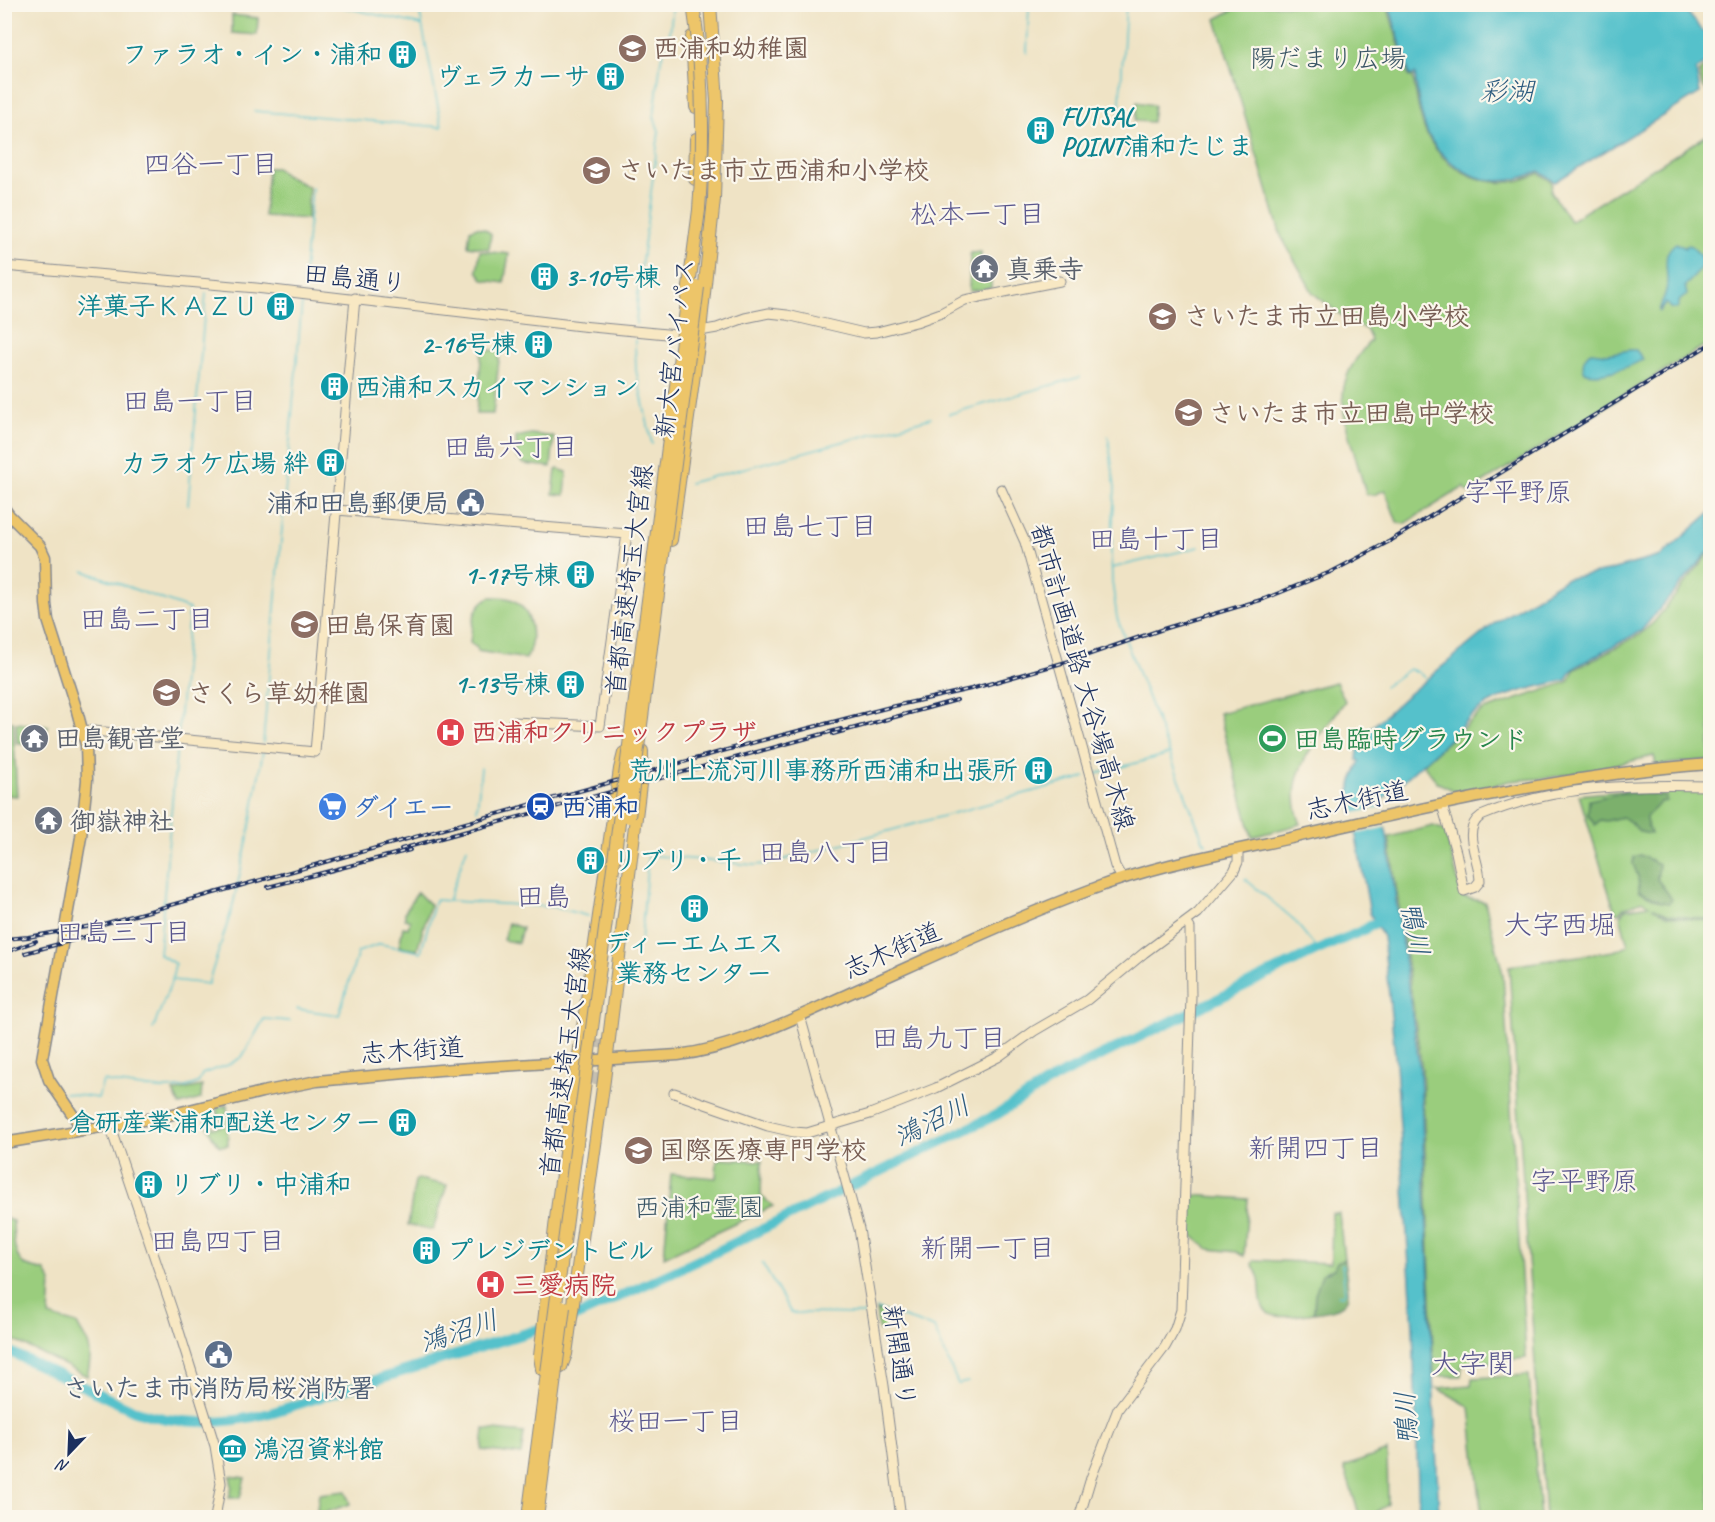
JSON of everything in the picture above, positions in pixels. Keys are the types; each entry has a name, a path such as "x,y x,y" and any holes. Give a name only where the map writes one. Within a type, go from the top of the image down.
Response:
{"highway":[{"name":"新大宮バイパス","path":"625,750 694,200 697,116 688,4"},
{"name":"首都高速埼玉大宮線","path":"526,1518 699,210 702,101 700,56 693,4"},
{"name":"首都高速埼玉大宮線","path":"537,1518 702,252 709,169 710,92 702,4"},
{"name":"新大宮バイパス","path":"641,752 700,331 714,199 717,101 710,4"},
{"path":"526,1518 542,1369 540,1356 545,1340 579,1061 620,769 625,750"},
{"path":"588,1040 625,750"},
{"path":"602,1040 641,752"},
{"path":"569,1308 607,1059 642,768 641,752"},
{"path":"548,1315 583,1083"},
{"path":"542,1518 561,1367 566,1354 566,1333 596,1084"}],"main road":[{"path":"4,508 22,530 40,546 45,556 48,621 83,730 87,780 81,837 42,1059 49,1080 83,1130"},
{"name":"志木街道","path":"4,1143 161,1117 271,1089 317,1081 439,1070 678,1055 707,1050 800,1016 1041,909 1122,879 1207,856 1479,796 1599,775 1710,764"}],"street":[{"name":"田島通り","path":"4,266 355,298 581,326 677,335 717,328 745,318 769,313 864,333 877,332 941,313 965,300 1060,281"},
{"path":"83,730 315,752 355,298"},
{"name":"都市計画道路 大谷場高木線","path":"1001,489 1025,542 1115,866 1122,879"},
{"path":"337,510 627,534 600,726 513,722"},
{"path":"1442,804 1456,852 1464,891 1475,887 1480,881 1471,827 1475,819 1486,813 1545,796 1577,790 1627,786 1710,786"},
{"path":"675,1094 768,1126 794,1132 807,1132 870,1114 936,1088 998,1057 1034,1031 1087,1000 1144,953 1198,913 1234,871 1238,862 1238,850"},
{"path":"1079,1518 1091,1478 1118,1409 1165,1347 1175,1329 1181,1310 1191,996 1190,930 1186,922"},
{"path":"800,1016 831,1125"},
{"name":"新開通り","path":"831,1125 859,1229 901,1518"},
{"path":"110,1126 218,1458 221,1483 215,1518"}],"green space":[{"name":"陽だまり広場","path":"1258,5 1387,5 1409,77 1413,76 1424,128 1443,157 1464,173 1490,181 1517,181 1539,173 1552,182 1551,192 1570,221 1710,133 1710,342 1468,492 1464,487 1404,524 1397,522 1385,490 1374,495 1366,494 1344,410 1343,398 1347,376 1360,353 1371,340 1366,329 1350,322 1313,293 1281,236 1216,19 1235,9"},
{"path":"232,15 258,18 257,35 232,33"},
{"path":"1710,63 1710,95 1702,85 1699,72"},
{"path":"1137,102 1154,105 1152,122 1135,121"},
{"path":"268,168 277,168 285,175 309,187 307,219 264,216"},
{"path":"477,227 491,234 489,249 468,246 470,230"},
{"path":"480,251 509,254 504,283 484,280 477,271"},
{"path":"981,252 981,262 978,262 979,277 991,277 991,288 969,291 970,256 971,253"},
{"path":"482,349 500,351 493,414 476,414"},
{"path":"531,434 554,437 551,467 524,464 517,457 516,437"},
{"path":"558,469 567,472 565,495 553,494"},
{"path":"1710,552 1710,760 1656,765 1654,756 1587,771 1547,778 1509,781 1457,792 1438,783 1423,764 1482,711 1568,682 1574,670 1639,635 1654,622"},
{"path":"490,597 513,600 525,611 529,618 532,635 526,659 477,651 477,648 470,643 476,611"},
{"name":"田島臨時グラウンド","path":"1336,682 1345,701 1305,758 1295,789 1296,806 1301,824 1252,837 1219,713"},
{"path":"5,721 13,722 17,796 5,795"},
{"path":"16,723 48,726 47,730 27,728 25,743 17,743"},
{"path":"1631,790 1710,790 1710,920 1669,915 1652,907 1668,916 1710,921 1710,1517 1545,1517 1509,966 1614,951 1628,945 1620,916 1625,909 1649,905 1643,901 1623,908 1619,913 1615,912 1579,795"},
{"path":"1622,793 1666,797 1666,801 1660,802 1646,817 1651,834 1640,832 1622,817 1606,821 1600,820 1595,825 1588,815 1589,800"},
{"path":"1433,826 1445,830 1462,897 1485,902 1503,974 1526,1358 1462,1365 1461,1376 1434,1376 1422,1070 1389,837"},
{"path":"1640,855 1659,864 1657,879 1672,899 1669,903 1661,902 1639,891 1638,876 1633,864 1634,857"},
{"path":"417,892 430,905 417,950 399,947 403,927 408,928 410,921 405,919 405,912"},
{"path":"508,923 522,928 518,943 503,940"},
{"path":"202,1086 201,1099 180,1105 173,1092"},
{"path":"227,1105 228,1145 220,1146 212,1136 202,1112 212,1109 213,1128 222,1126 216,1108"},
{"name":"西浦和霊園","path":"717,1159 762,1161 761,1196 773,1206 664,1257 671,1174 716,1178"},
{"path":"418,1179 447,1185 433,1230 408,1225 415,1181"},
{"path":"1191,1195 1248,1199 1244,1256 1237,1252 1209,1249 1189,1233"},
{"path":"1332,1213 1339,1213 1344,1259 1337,1262 1334,1269 1326,1271 1315,1294 1314,1313 1283,1317 1268,1313 1263,1308 1259,1278 1252,1264 1254,1260 1331,1263"},
{"path":"4,1218 13,1221 16,1252 22,1263 45,1271 51,1282 49,1316 77,1324 87,1341 90,1358 87,1376 5,1336"},
{"path":"1344,1259 1348,1291 1344,1304 1328,1311 1314,1313 1315,1294 1322,1274 1334,1269 1337,1262"},
{"path":"876,1310 893,1315 892,1328 879,1331"},
{"path":"1529,1375 1540,1517 1482,1517 1470,1407 1438,1388 1471,1385 1472,1378"},
{"path":"484,1429 524,1433 521,1455 482,1450"},
{"path":"1387,1451 1388,1504 1371,1517 1360,1517 1344,1467"},
{"path":"230,1476 245,1478 240,1498 229,1498 232,1486"},
{"path":"346,1491 350,1504 321,1514 317,1510 319,1494"}],"water":[{"name":"彩湖","path":"1389,5 1681,5 1710,39 1710,59 1696,70 1700,93 1555,182 1539,171 1517,179 1496,181 1465,172 1447,159 1430,139 1421,112 1415,74 1410,76"},
{"path":"1676,243 1685,248 1687,245 1692,246 1702,262 1697,273 1685,286 1687,295 1680,300 1677,309 1670,308 1666,303 1659,312 1667,287 1668,251"},
{"path":"1636,350 1643,359 1614,371 1598,374 1585,372 1584,361 1591,352 1607,354"},
{"path":"1710,513 1710,550 1641,631 1579,665 1570,672 1566,680 1502,697 1474,713 1454,738 1451,738 1382,800 1420,1071 1439,1517 1419,1517 1413,1328 1396,1064 1383,937 1370,913 1349,797 1352,781 1360,761 1357,760 1359,739 1404,698 1496,622 1565,579 1607,571 1661,556"}],"pier":[{"path":"1386,806 1388,827 1353,834 1350,814"}],"waterway":[{"path":"330,4 421,25"},
{"path":"254,111 442,127 418,4"},
{"path":"636,324 638,291 659,131 654,117 661,59 670,33 673,4"},
{"path":"1027,53 1029,4"},
{"path":"1119,119 1126,4"},
{"path":"303,284 312,188"},
{"path":"188,505 206,293"},
{"path":"263,743 302,302"},
{"path":"635,340 636,370 652,444"},
{"path":"949,414 1080,377"},
{"path":"689,483 931,418"},
{"path":"1108,436 1115,488 1111,551 1117,618 1206,844"},
{"path":"1112,568 1199,547"},
{"path":"84,571 189,609 178,736"},
{"path":"1384,687 1409,669 1418,672 1427,680"},
{"path":"153,1029 172,980 175,964 159,954 177,744"},
{"path":"172,980 208,984 232,909 248,838 263,751"},
{"path":"1092,775 1169,754"},
{"path":"477,810 481,768"},
{"path":"641,942 648,855 754,865 768,864 1085,777"},
{"path":"448,901 467,848"},
{"path":"1245,879 1292,918 1318,950"},
{"path":"297,1009 339,1015 358,952 380,944 421,952 435,900 553,907 588,916"},
{"name":"鴻沼川","path":"564,1321 718,1251 998,1114 1055,1078 1318,950 1364,930 1386,916"},
{"path":"64,1093 98,1098 103,1081 166,1089 190,1086 199,1082 202,1074 228,1065 242,1057 264,1019 290,1021"},
{"path":"762,1263 791,1313 865,1314"},
{"path":"1338,1295 1342,1296 1345,1292 1342,1264"},
{"path":"877,1309 934,1328 958,1384 968,1382"},
{"name":"鴻沼川","path":"4,1349 133,1410 167,1419 218,1422 270,1413 549,1326"}],"tunnel":[{"path":"596,1084 602,1040"}],"railway":[{"path":"4,939 103,924 748,744 890,707 971,689 1073,660 1166,628 1264,599 1333,571 1390,541 1710,344"},
{"path":"833,734 957,700"},
{"path":"401,849 841,729"},
{"path":"268,887 410,850"},
{"path":"25,953 100,933"},
{"path":"4,953 36,941"}],"place":[{"name":"西浦和幼稚園","path":"632,48"},
{"name":"ファラオ・イン・浦和","path":"403,54"},
{"name":"ヴェラカーサ","path":"611,76"},
{"name":"FUTSAL POINT浦和たじま","path":"1040,131"},
{"name":"さいたま市立西浦和小学校","path":"597,170"},
{"name":"真乗寺","path":"985,269"},
{"name":"3-10号棟","path":"544,277"},
{"name":"洋菓子ＫＡＺＵ","path":"280,306"},
{"name":"さいたま市立田島小学校","path":"1163,316"},
{"name":"2-16号棟","path":"538,344"},
{"name":"西浦和スカイマンション","path":"334,387"},
{"name":"さいたま市立田島中学校","path":"1188,413"},
{"name":"カラオケ広場 絆","path":"330,463"},
{"name":"浦和田島郵便局","path":"470,503"},
{"name":"1-17号棟","path":"581,575"},
{"name":"田島保育園","path":"304,625"},
{"name":"1-13号棟","path":"571,684"},
{"name":"さくら草幼稚園","path":"167,693"},
{"name":"西浦和クリニックプラザ","path":"450,732"},
{"name":"田島観音堂","path":"34,738"},
{"name":"田島臨時グラウンド","path":"1273,739"},
{"name":"荒川上流河川事務所西浦和出張所","path":"1039,770"},
{"name":"ダイエー","path":"332,807"},
{"name":"西浦和","path":"540,807"},
{"name":"御嶽神社","path":"49,821"},
{"name":"リブリ・千","path":"591,860"},
{"name":"ディーエムエス 業務センター","path":"694,909"},
{"name":"倉研産業浦和配送センター","path":"402,1122"},
{"name":"国際医療専門学校","path":"638,1150"},
{"name":"リブリ・中浦和","path":"148,1184"},
{"name":"プレジデントビル","path":"426,1250"},
{"name":"三愛病院","path":"491,1285"},
{"name":"さいたま市消防局桜消防署","path":"219,1354"},
{"name":"鴻沼資料館","path":"233,1449"}],"district":[{"name":"四谷一丁目","path":"211,164"},
{"name":"松本一丁目","path":"978,214"},
{"name":"田島一丁目","path":"190,401"},
{"name":"田島六丁目","path":"511,447"},
{"name":"字平野原","path":"1518,492"},
{"name":"田島七丁目","path":"810,526"},
{"name":"田島十丁目","path":"1156,539"},
{"name":"田島二丁目","path":"147,619"},
{"name":"田島八丁目","path":"826,852"},
{"name":"田島","path":"544,896"},
{"name":"大字西堀","path":"1560,924"},
{"name":"田島三丁目","path":"124,932"},
{"name":"田島九丁目","path":"939,1038"},
{"name":"新開四丁目","path":"1316,1148"},
{"name":"字平野原","path":"1584,1181"},
{"name":"田島四丁目","path":"218,1241"},
{"name":"新開一丁目","path":"988,1248"},
{"name":"大字関","path":"1473,1363"},
{"name":"桜田一丁目","path":"676,1421"}],"water label":[{"name":"鴨川","path":"1415,929"},
{"name":"鴨川","path":"1406,1418"}]}
